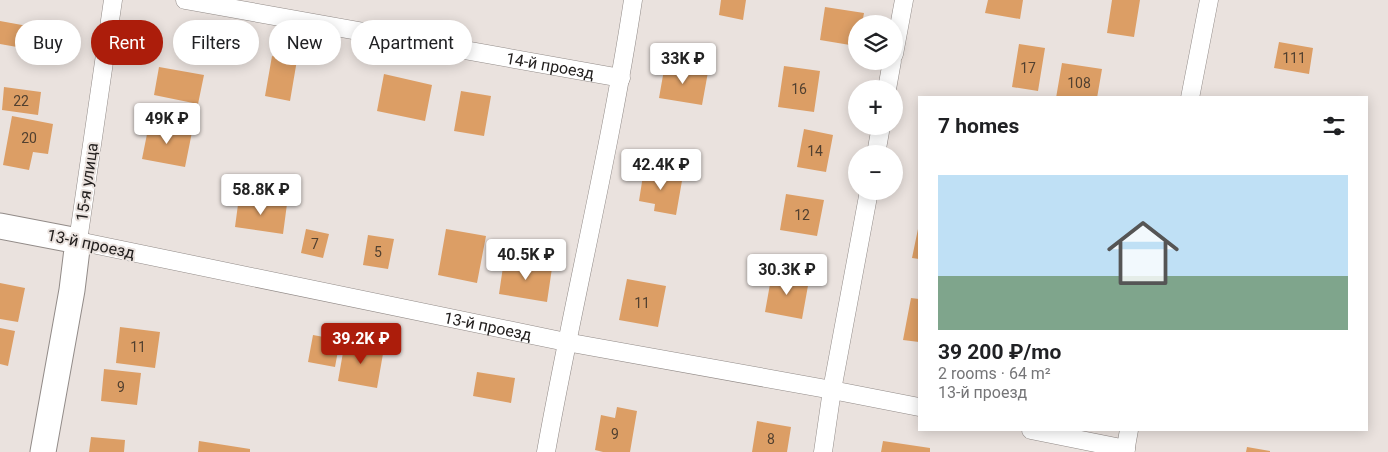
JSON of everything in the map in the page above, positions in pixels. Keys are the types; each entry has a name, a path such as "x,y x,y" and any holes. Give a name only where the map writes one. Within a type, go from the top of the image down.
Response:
{"street":[{"name":"15-я улица","path":"43,452 72,290 113,0"},
{"name":"14-й проезд","path":"185,0 621,78"},
{"path":"546,452 566,342 621,78 633,0"},
{"path":"901,15 904,0"},
{"path":"1190,96 1209,0"},
{"path":"823,452 832,390 867,200"},
{"name":"13-й проезд","path":"0,226 566,342 918,407"},
{"path":"1036,431 1126,451 1129,431"}],"building":[{"path":"721,0 746,0 743,20 719,15"},
{"path":"988,0 1023,0 1020,19 985,13"},
{"path":"1112,0 1140,0 1134,37 1107,33"},
{"path":"825,7 864,13 864,15 848,15 848,45 820,40"},
{"path":"0,21 15,24 15,47 0,44"},
{"path":"1279,42 1313,48 1309,74 1274,68"},
{"path":"1019,44 1045,48 1038,91 1012,87"},
{"path":"1062,63 1102,69 1097,96 1056,96"},
{"path":"665,64 708,72 702,105 659,98"},
{"path":"270,65 296,65 290,101 265,96"},
{"path":"784,66 820,71 814,112 778,107"},
{"path":"159,67 204,75 198,104 154,95"},
{"path":"384,74 432,85 425,121 377,111"},
{"path":"4,87 41,92 38,115 2,110"},
{"path":"461,91 491,96 484,136 454,131"},
{"path":"12,116 53,124 48,154 33,152 29,170 3,165"},
{"path":"149,124 192,132 185,167 142,159"},
{"path":"804,129 833,135 826,172 797,167"},
{"path":"644,169 683,175 676,215 654,211 655,204 639,201"},
{"path":"786,194 824,200 817,236 780,230"},
{"path":"239,197 287,204 283,234 235,227"},
{"path":"306,229 329,234 323,258 301,253"},
{"path":"446,229 486,236 477,283 438,275"},
{"path":"918,229 918,259 912,258"},
{"path":"368,235 394,239 388,269 363,265"},
{"path":"504,260 552,268 547,302 499,294"},
{"path":"772,273 809,280 802,319 765,312"},
{"path":"627,279 666,286 658,327 619,320"},
{"path":"0,283 25,288 18,322 0,319"},
{"path":"911,298 918,299 918,342 903,340"},
{"path":"120,327 160,332 155,368 116,363"},
{"path":"0,328 15,331 8,366 0,364"},
{"path":"313,335 340,340 335,367 308,362"},
{"path":"345,341 384,348 377,388 338,381"},
{"path":"104,369 141,373 137,405 101,401"},
{"path":"477,372 515,378 511,403 473,396"},
{"path":"617,407 637,411 630,452 603,452 595,450 601,415 615,418"},
{"path":"757,421 791,427 787,452 752,452"},
{"path":"91,437 125,440 124,452 89,452"},
{"path":"199,441 250,449 250,452 198,452"},
{"path":"883,441 930,448 930,452 881,452"},
{"path":"1247,447 1270,451 1270,452 1246,452"}]}
